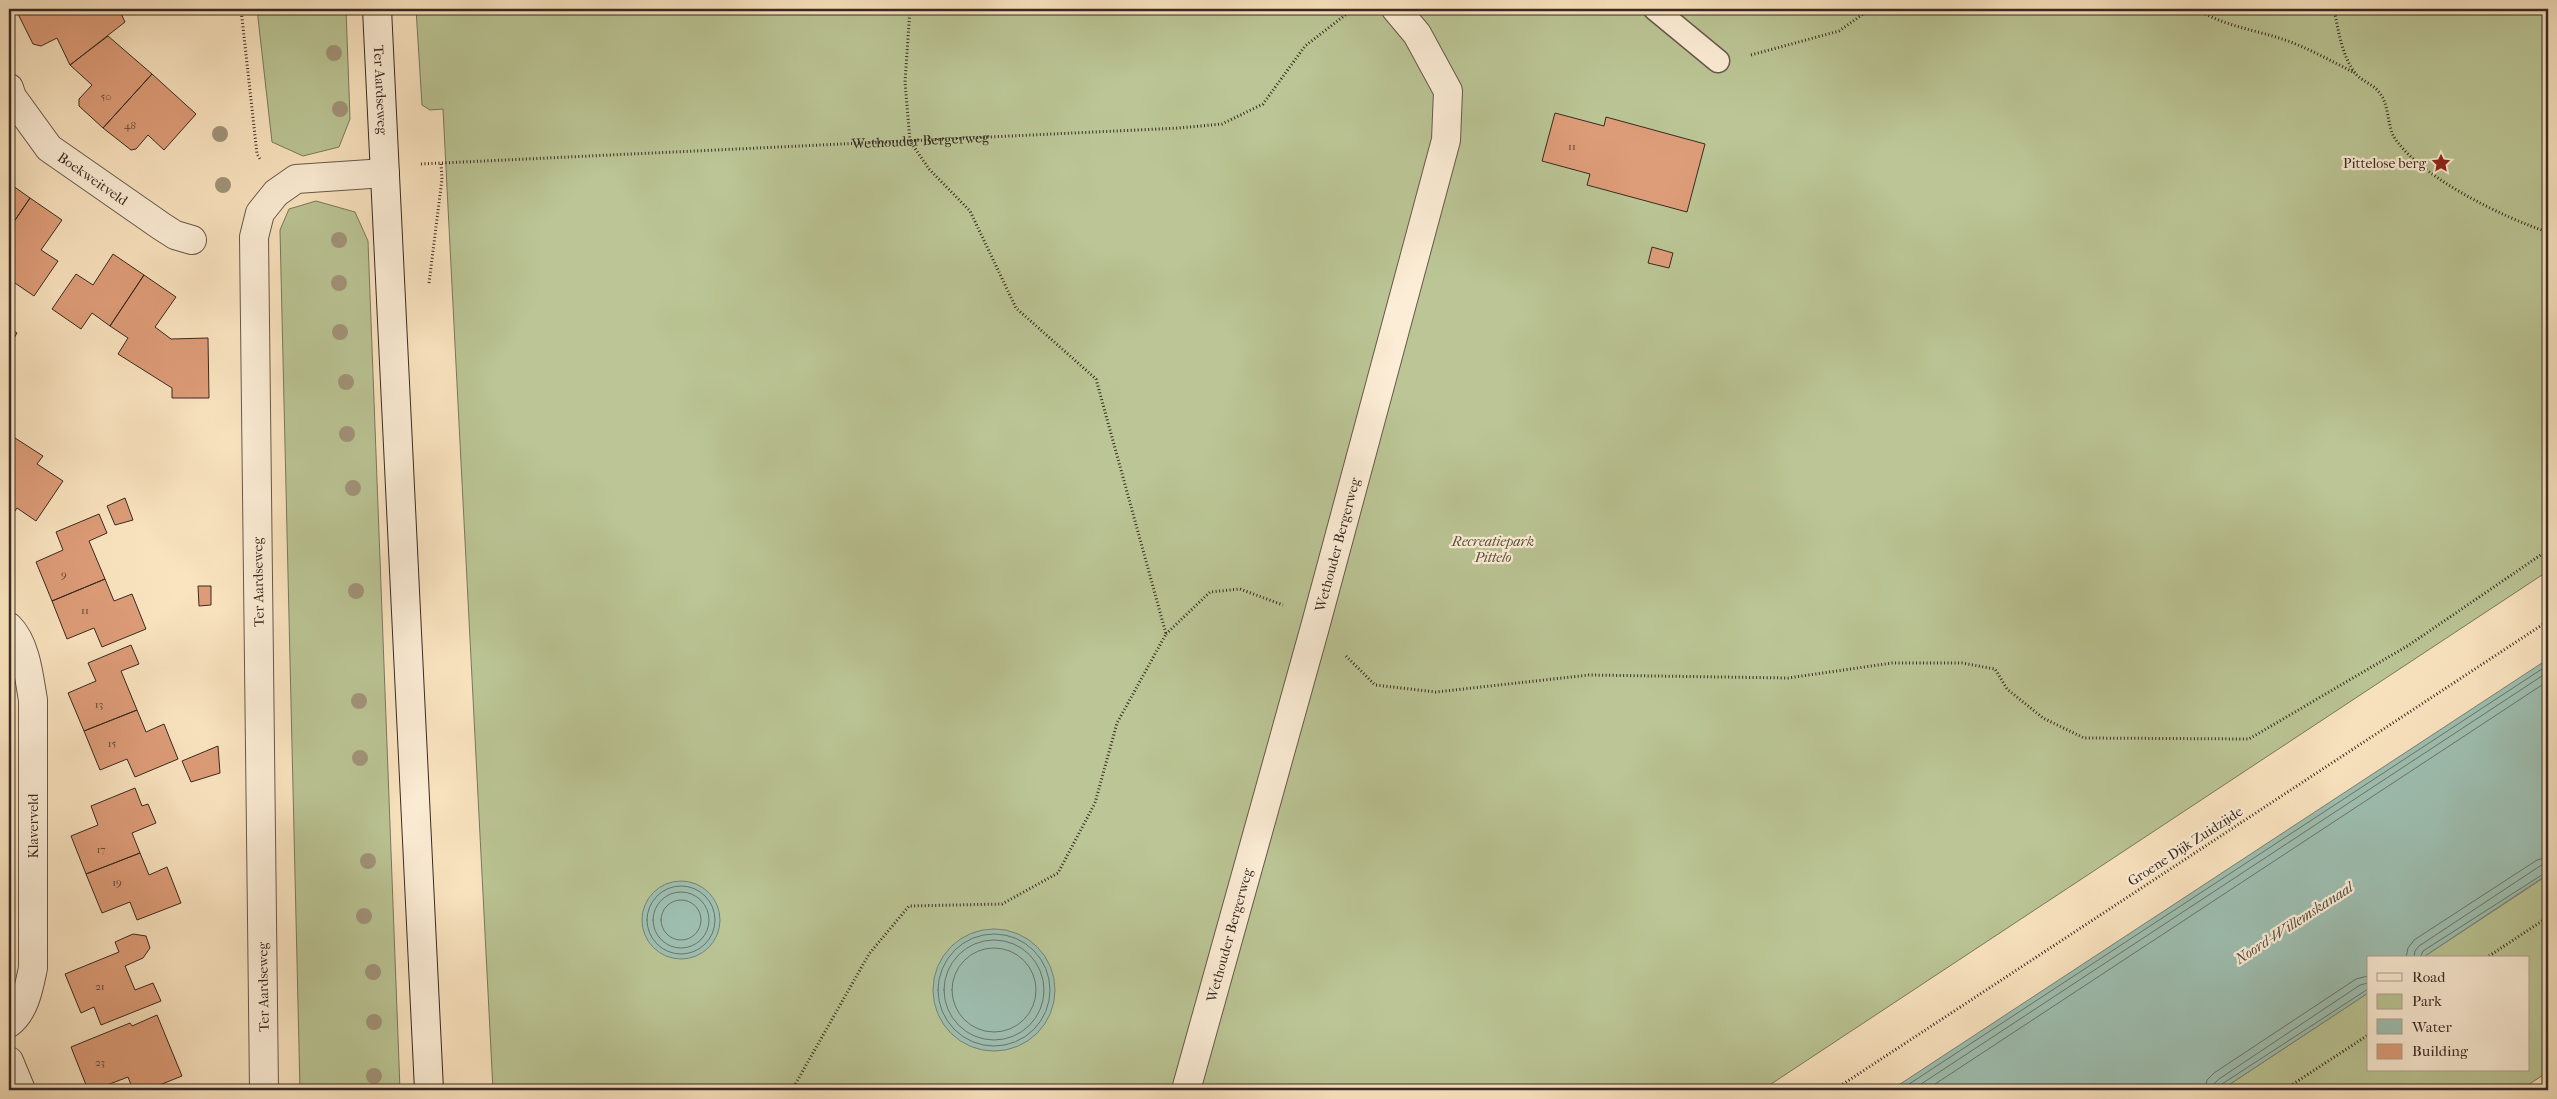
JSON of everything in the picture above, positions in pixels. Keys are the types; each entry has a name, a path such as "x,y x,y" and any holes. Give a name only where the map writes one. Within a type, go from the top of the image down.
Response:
{"street":[{"name":"Ter Aardseweg","path":"377,9 429,1090"},
{"name":"Wethouder Bergerweg","path":"1186,1090 1315,626 1446,140 1448,91 1416,34 1396,9"},
{"name":"Boekweitveld","path":"10,94 48,148 175,235 192,240"},
{"name":"Ter Aardseweg","path":"264,1090 254,237 260,213 276,193 296,179 385,173"},
{"name":"Klaverveld","path":"9,627 14,632 27,667 33,700 33,968 28,990 17,1016 9,1023"},
{"path":"9,1061 21,1090"}],"lane":[{"path":"1655,9 1718,61"}],"path":[{"path":"241,9 257,154 276,193"},
{"path":"910,9 905,82 910,141 929,169 970,212 1016,308 1096,379 1166,634"},
{"name":"Wethouder Bergerweg","path":"441,163 1179,128 1222,124 1263,104 1305,46 1353,9"},
{"path":"1718,61 1840,31 1870,9"},
{"path":"2196,9 2221,23 2287,41 2322,55 2356,74 2380,92 2393,135 2416,161 2440,180 2520,224 2548,232"},
{"path":"2334,9 2343,47 2356,74"},
{"path":"792,1090 869,954 908,906 1002,904 1058,873 1095,803 1117,723 1166,634 1210,592 1240,589 1280,603 1315,626 1375,685 1436,692 1589,675 1788,678 1892,663 1962,663 1995,669 2007,689 2043,718 2084,738 2250,739 2409,645 2548,550"},
{"name":"Groene Dijk Zuidzijde","path":"1834,1090 2548,621"},
{"path":"2489,956 2548,917"},
{"path":"2284,1090 2367,1036"}],"green space":[{"path":"257,9 346,9 350,119 339,147 303,156 272,142"},
{"name":"Recreatiepark Pittelo","path":"416,9 2548,9 2548,571 1762,1090 493,1090 443,109 430,110 422,105"},
{"path":"316,201 355,212 368,241 400,1090 300,1090 280,230 289,209"},
{"path":"2548,875 2548,1072 2520,1090 2221,1090 2367,994 2367,1072 2530,1072 2530,956 2425,956"}],"water":[{"name":"Noord-Willemskanaal","path":"2548,659 2548,874 2425,956 2367,956 2367,994 2221,1090 1891,1090"},
{"path":"673,881 689,881 703,887 714,898 720,912 720,928 714,942 703,953 689,959 673,959 659,953 648,942 642,928 642,912 648,898 659,887"},
{"path":"994,929 1006,930 1017,934 1028,939 1037,947 1045,956 1050,967 1054,978 1054,1002 1050,1013 1045,1024 1037,1033 1028,1041 1017,1046 1006,1050 994,1051 982,1050 971,1046 960,1041 951,1033 943,1024 938,1013 934,1002 933,990 934,978 938,967 943,956 951,947 960,939 971,934 982,930"}],"building":[{"path":"15,9 30,9 18,14"},
{"path":"30,9 119,9 125,22 70,65 57,38 41,46 33,44 18,14"},
{"path":"108,36 152,74 103,128 79,106 79,99 92,85 70,65"},
{"path":"152,74 196,114 164,150 148,135 136,149 131,150 103,128"},
{"path":"1555,113 1604,126 1606,117 1705,144 1687,212 1587,185 1590,174 1542,161"},
{"path":"9,183 30,198 9,229"},
{"path":"30,198 62,220 41,250 58,261 34,296 9,279 9,270 15,261 9,257 9,229"},
{"path":"1652,247 1673,253 1669,268 1648,263"},
{"path":"113,254 144,275 110,326 92,313 81,329 52,309 76,274 93,285"},
{"path":"144,275 176,297 155,327 171,339 208,338 209,398 172,398 172,388 118,354 128,338 110,326"},
{"path":"9,328 17,333 9,347"},
{"path":"15,438 43,456 37,464 63,481 36,521 17,508 9,520 9,447"},
{"path":"125,498 133,520 115,525 107,506"},
{"path":"99,514 107,533 89,541 105,579 52,601 36,562 63,550 56,532"},
{"path":"105,579 114,601 132,594 146,629 102,647 94,628 67,639 52,601"},
{"path":"198,586 211,586 211,605 199,606"},
{"path":"131,645 139,664 121,671 137,710 84,731 68,693 96,681 88,663"},
{"path":"137,710 146,732 164,724 178,759 135,777 127,759 100,770 84,731"},
{"path":"218,746 220,773 191,782 182,761"},
{"path":"135,788 142,806 148,804 156,823 132,833 140,853 86,874 71,836 98,825 91,806"},
{"path":"140,853 149,875 167,867 181,903 137,920 130,902 102,913 86,874"},
{"path":"133,934 146,936 150,948 143,958 125,966 135,990 153,983 161,1001 101,1025 94,1007 81,1013 65,974 119,952 115,942"},
{"path":"157,1015 182,1076 147,1090 133,1090 128,1077 94,1090 88,1090 71,1047 130,1023 132,1026"}],"place":[{"name":"Pittelose berg","path":"2441,163"}]}
